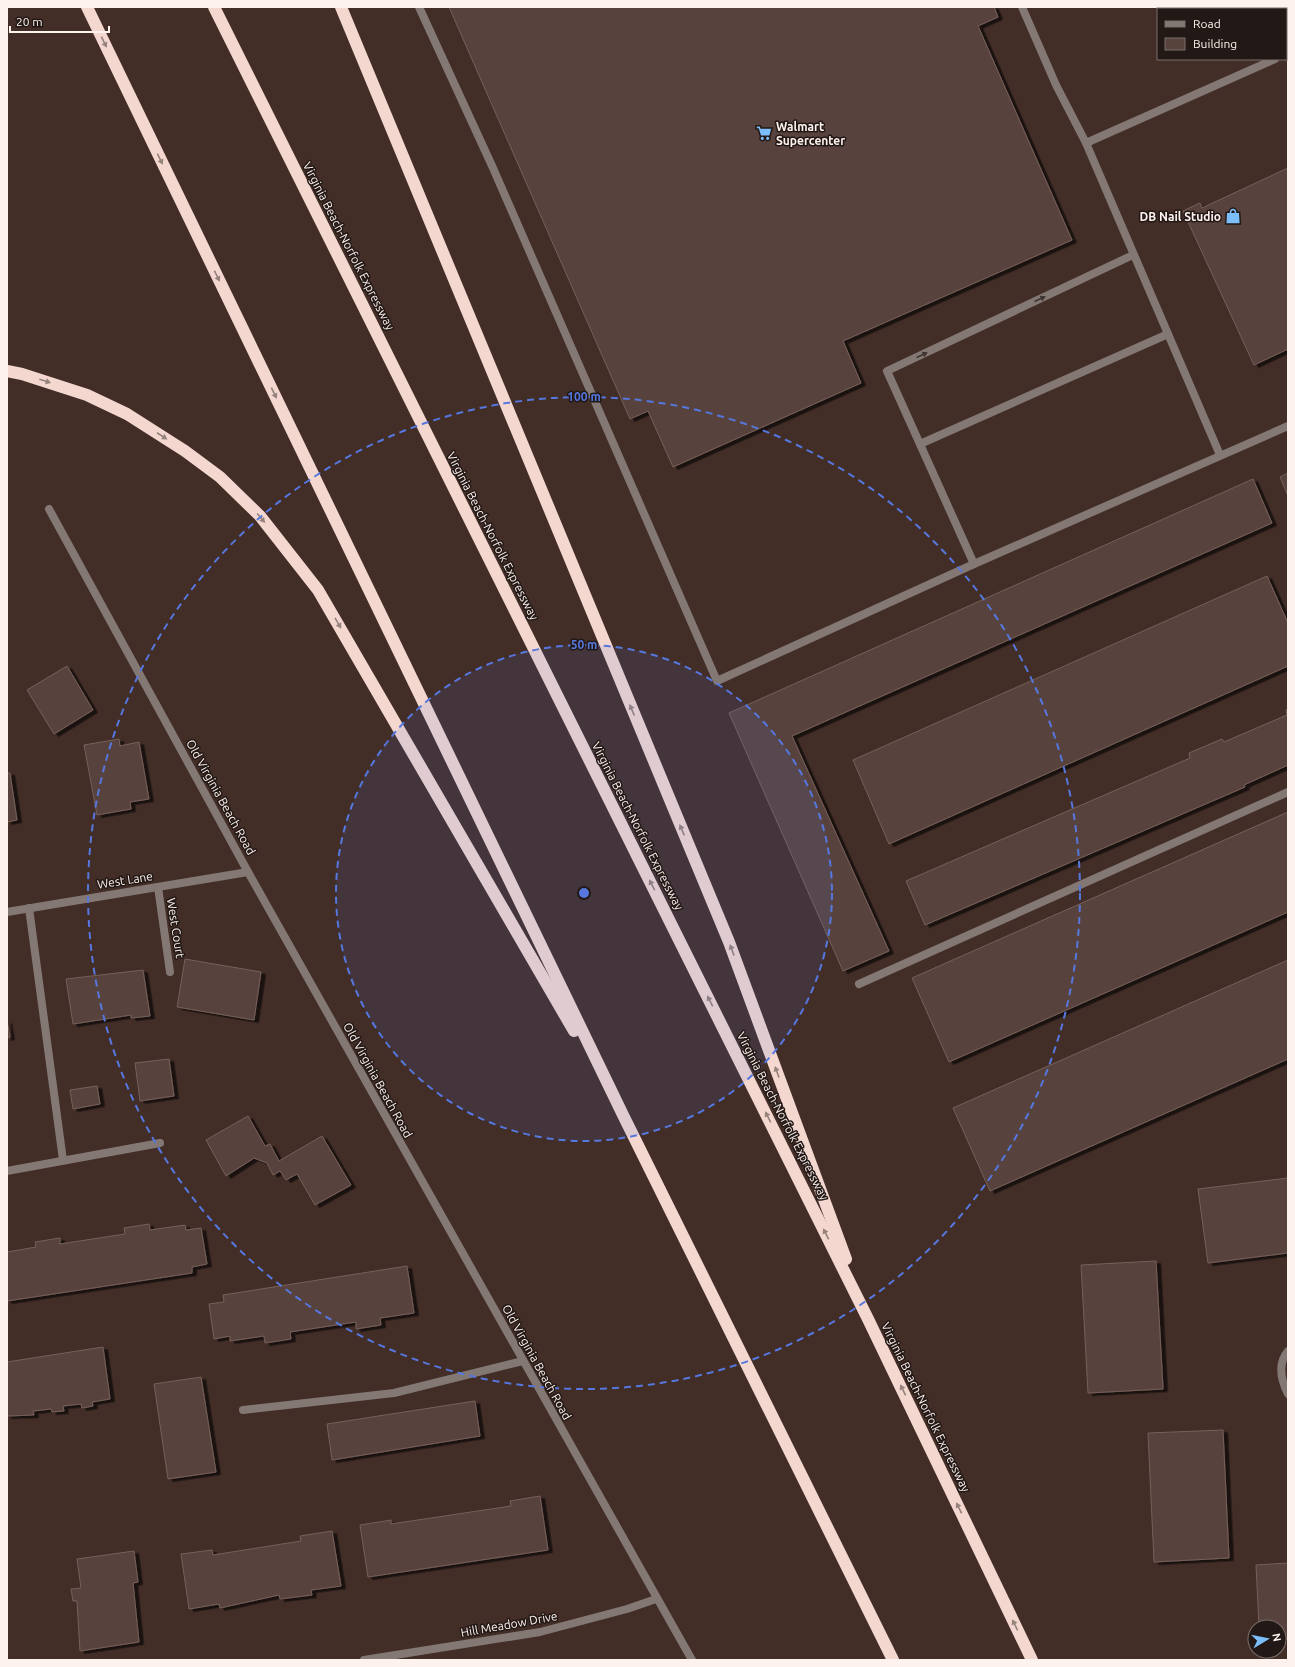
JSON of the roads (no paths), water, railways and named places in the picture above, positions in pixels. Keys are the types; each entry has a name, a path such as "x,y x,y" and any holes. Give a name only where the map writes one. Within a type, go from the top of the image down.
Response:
{"highway":[{"path":"87,7 623,1115 893,1660"},
{"name":"Virginia Beach-Norfolk Expressway","path":"214,7 868,1319 1032,1660"},
{"path":"341,7 729,942 868,1319"},
{"path":"7,371 22,374 87,394 127,414 185,450 220,477 260,516 318,590 623,1115"}],"street":[{"path":"419,7 493,168 717,681 974,564 1288,426"},
{"path":"1022,7 1056,85 1086,143 1220,455"},
{"path":"1086,143 1273,60"},
{"path":"974,564 887,371 1133,255"},
{"path":"920,444 1168,334"},
{"name":"Old Virginia Beach Road","path":"49,509 248,872 656,1599 692,1660"},
{"path":"859,984 1288,792"},
{"name":"West Lane","path":"7,912 248,872"},
{"name":"West Court","path":"158,887 170,972"},
{"path":"30,908 63,1160"},
{"path":"7,1171 160,1143"},
{"path":"1288,1351 1284,1356 1280,1369 1283,1385 1288,1394"},
{"path":"243,1410 394,1393 523,1361"},
{"name":"Hill Meadow Drive","path":"364,1660 540,1632 627,1609 656,1599"}],"place":[{"name":"Walmart Supercenter","path":"764,133"},
{"name":"DB Nail Studio","path":"1233,216"}]}
